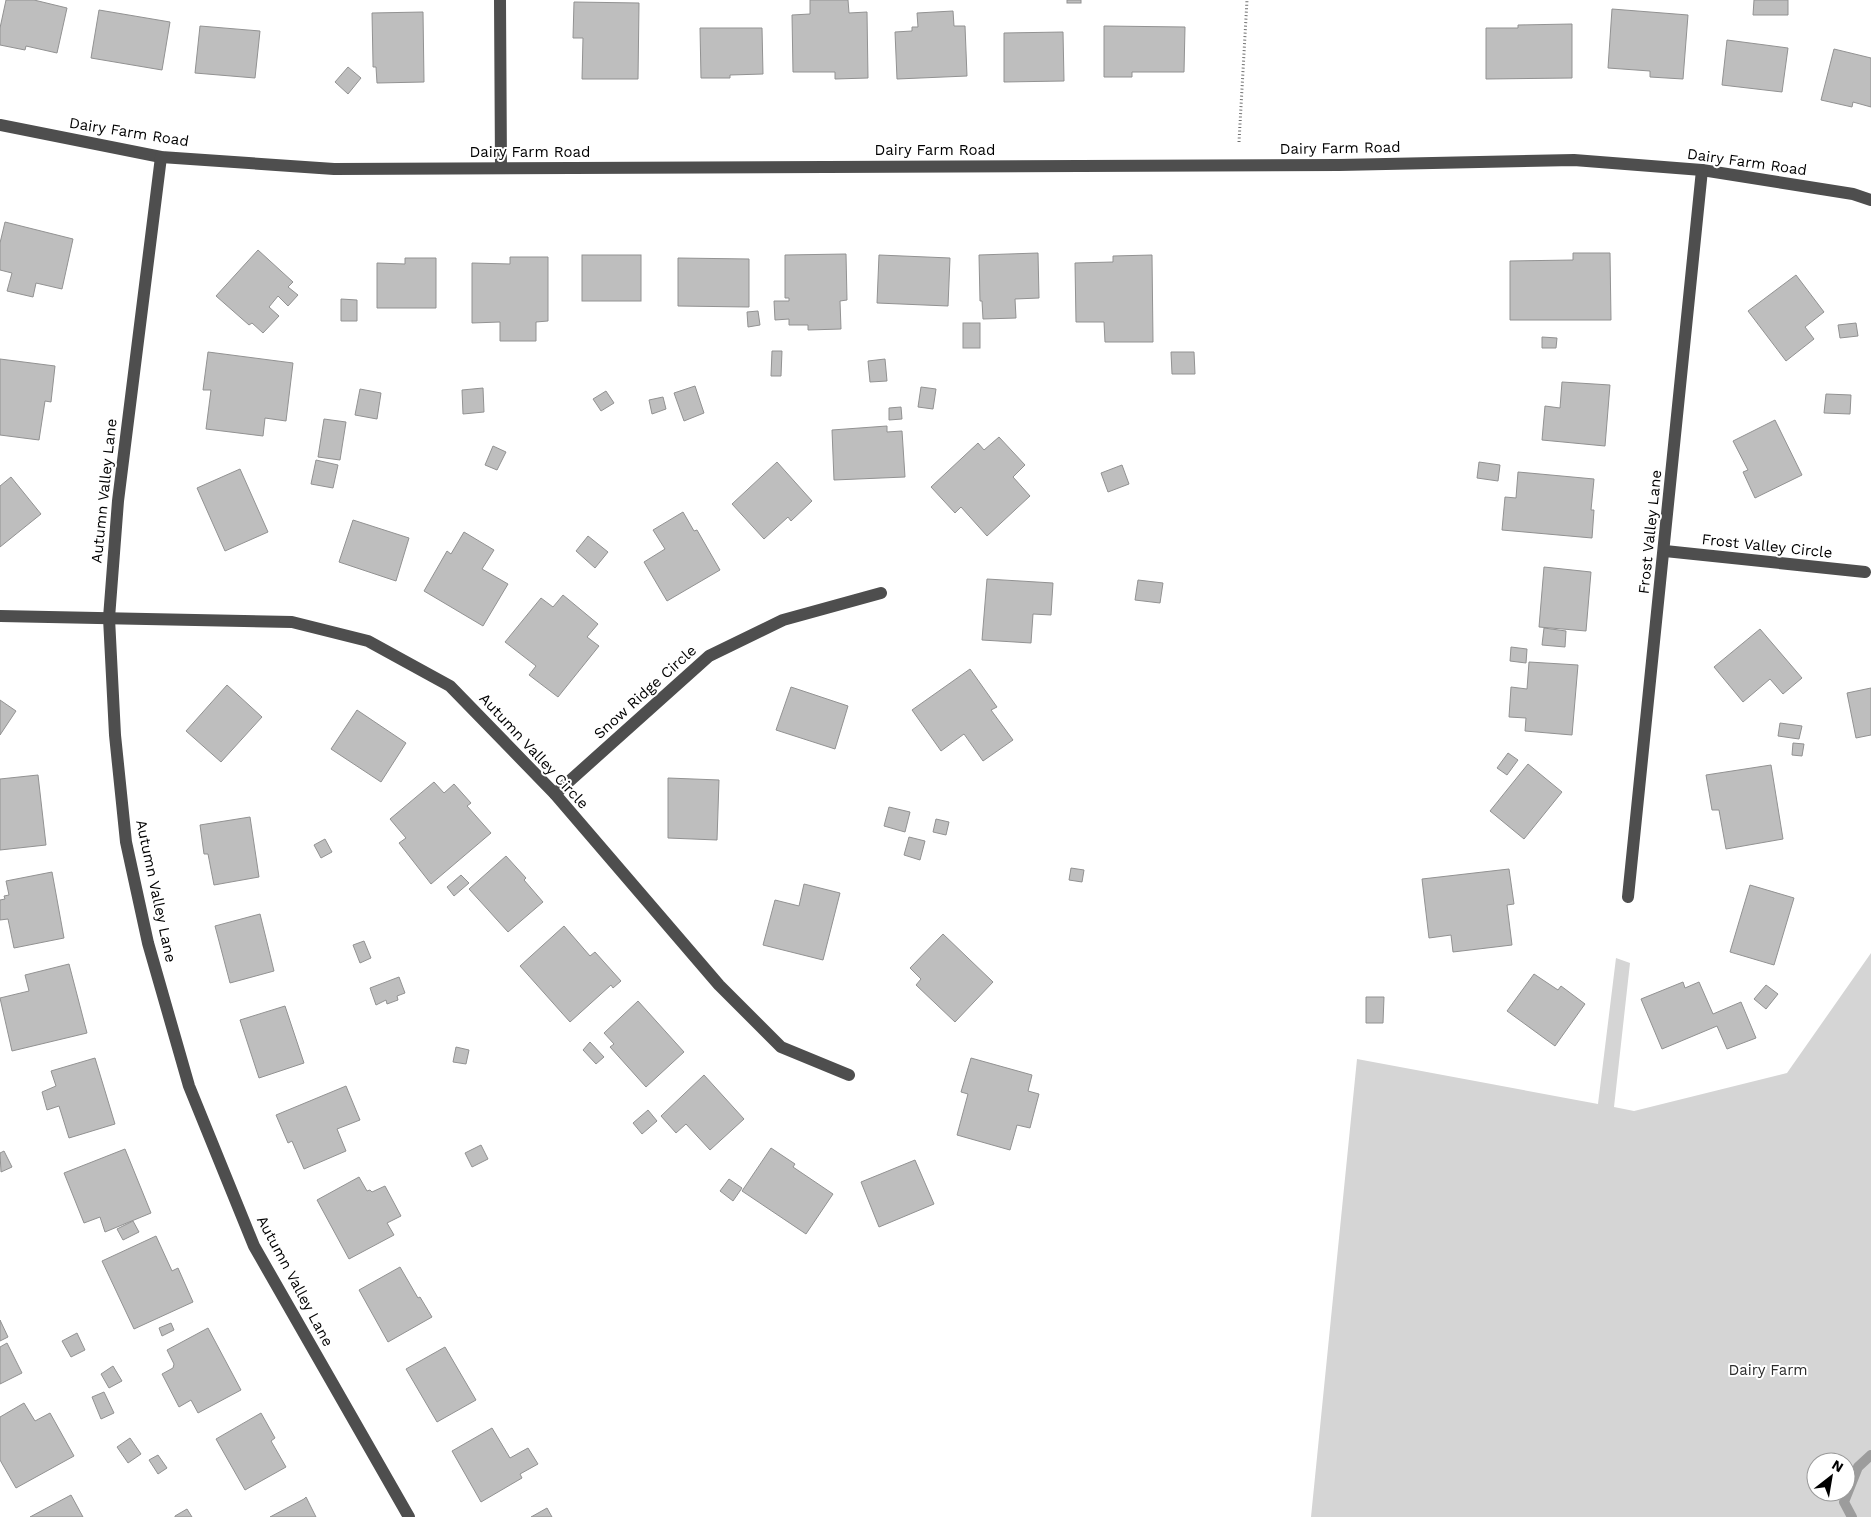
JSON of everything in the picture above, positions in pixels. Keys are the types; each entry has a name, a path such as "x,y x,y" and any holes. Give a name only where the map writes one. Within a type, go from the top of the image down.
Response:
{"street":[{"path":"500,0 501,168"},
{"name":"Dairy Farm Road","path":"0,125 161,157 334,169 1237,166 1574,160 1702,170 1854,194 1871,200"},
{"name":"Autumn Valley Lane","path":"161,157 118,501 109,618 115,735 126,842 148,942 189,1086 254,1246 409,1517"},
{"name":"Frost Valley Lane","path":"1628,897 1665,551 1702,170"},
{"name":"Frost Valley Circle","path":"1665,551 1865,572"},
{"name":"Snow Ridge Circle","path":"555,794 709,656 783,620 881,592"},
{"name":"Autumn Valley Circle","path":"0,616 292,622 368,641 450,686 555,794 719,985 781,1048 849,1075"}],"path":[{"path":"1237,166 1247,0"}],"green space":[{"name":"Dairy Farm","path":"1871,953 1871,1517 1311,1517 1357,1059 1598,1104 1616,958 1630,963 1614,1107 1634,1111 1787,1073"}],"building":[{"path":"6,0 34,0 67,8 57,53 26,46 25,50 0,45 0,28"},
{"path":"810,0 848,0 849,13 867,12 868,78 835,79 835,72 793,72 792,15 810,14"},
{"path":"1067,0 1081,0 1081,3 1067,3"},
{"path":"1754,0 1788,0 1788,15 1753,15"},
{"path":"574,2 639,3 638,79 582,79 583,38 573,38"},
{"path":"1612,9 1688,15 1683,79 1650,77 1650,71 1608,68"},
{"path":"99,10 170,22 162,70 91,58"},
{"path":"953,11 954,26 965,26 967,76 897,79 895,32 912,31 912,27 918,27 917,13"},
{"path":"423,12 424,82 377,83 376,67 373,67 372,13"},
{"path":"1572,24 1572,78 1486,79 1486,28 1518,28 1518,25"},
{"path":"200,26 260,31 255,78 195,73"},
{"path":"1104,26 1185,27 1184,72 1132,72 1132,77 1104,77"},
{"path":"700,28 762,28 763,74 730,75 730,78 701,78"},
{"path":"1063,32 1064,81 1004,82 1004,33"},
{"path":"1727,40 1788,48 1782,92 1722,85"},
{"path":"1834,49 1871,58 1871,107 1853,102 1852,107 1821,100"},
{"path":"348,67 361,78 348,94 335,82"},
{"path":"5,222 73,239 62,289 36,283 33,297 7,291 12,273 0,270 0,243"},
{"path":"258,250 293,282 288,287 298,295 288,306 278,296 269,307 279,316 263,333 252,323 249,325 216,296"},
{"path":"1038,253 1039,298 1015,299 1016,318 983,319 982,301 980,301 979,255"},
{"path":"1573,253 1610,253 1611,320 1510,320 1510,261 1573,260"},
{"path":"846,254 847,300 840,301 841,329 808,330 808,325 789,325 789,319 775,320 774,301 789,301 789,298 785,298 785,255"},
{"path":"582,255 641,255 641,301 582,301"},
{"path":"879,255 950,258 948,306 877,303"},
{"path":"1152,255 1153,342 1105,342 1104,322 1076,322 1075,263 1113,262 1113,256"},
{"path":"510,257 548,257 548,321 536,322 536,341 500,341 500,322 472,323 472,263 510,264"},
{"path":"405,258 436,258 436,308 377,308 377,263 405,264"},
{"path":"678,258 749,259 749,307 678,306"},
{"path":"1796,275 1824,312 1805,327 1814,339 1786,361 1748,311"},
{"path":"341,299 357,300 357,321 341,321"},
{"path":"758,311 760,325 748,327 747,312"},
{"path":"963,323 980,323 980,348 963,348"},
{"path":"1856,323 1858,336 1840,338 1838,325"},
{"path":"1542,337 1557,338 1556,348 1542,348"},
{"path":"772,351 782,351 781,376 771,376"},
{"path":"208,352 293,363 286,421 265,418 263,436 206,429 211,390 203,390"},
{"path":"1171,352 1194,352 1195,374 1172,374"},
{"path":"0,359 55,366 51,402 45,401 39,440 0,435"},
{"path":"885,359 887,381 870,382 868,361"},
{"path":"1562,382 1610,385 1605,446 1542,440 1545,406 1560,408"},
{"path":"695,386 704,413 684,421 674,393"},
{"path":"921,387 936,389 933,409 918,407"},
{"path":"483,388 484,412 463,414 462,390"},
{"path":"360,389 381,393 377,419 355,415"},
{"path":"606,391 614,403 601,411 593,399"},
{"path":"1826,394 1851,395 1850,414 1824,413"},
{"path":"663,397 666,409 652,414 649,400"},
{"path":"901,407 902,419 889,420 889,408"},
{"path":"324,419 346,422 340,460 318,457"},
{"path":"1775,420 1802,475 1755,498 1743,472 1748,470 1733,441"},
{"path":"887,426 887,432 902,431 905,477 834,480 832,430"},
{"path":"999,437 1025,465 1013,477 1030,496 987,536 961,507 955,513 931,487 978,443 984,450"},
{"path":"493,446 506,452 497,470 485,465"},
{"path":"316,460 338,465 333,488 311,484"},
{"path":"777,462 812,501 791,521 788,517 764,539 732,504"},
{"path":"1479,462 1500,465 1498,481 1477,478"},
{"path":"1122,465 1129,484 1108,492 1101,473"},
{"path":"240,469 268,532 225,551 197,488"},
{"path":"1518,472 1594,479 1591,510 1594,510 1592,538 1502,530 1505,497 1516,498"},
{"path":"11,477 41,514 0,547 0,486"},
{"path":"683,512 694,531 697,530 720,570 667,601 644,562 665,549 653,530"},
{"path":"353,520 409,538 396,581 339,562"},
{"path":"464,532 494,550 482,569 508,584 483,626 424,591 447,551 451,554"},
{"path":"588,536 608,552 595,568 576,551"},
{"path":"1544,567 1591,572 1586,631 1539,627"},
{"path":"987,579 1053,583 1051,615 1033,614 1031,643 982,640"},
{"path":"1138,580 1163,583 1160,603 1135,600"},
{"path":"563,595 598,624 587,637 599,646 558,697 529,675 536,666 505,642 541,598 553,607"},
{"path":"1544,628 1566,631 1565,647 1542,645"},
{"path":"1760,629 1802,678 1783,694 1770,679 1743,702 1714,667"},
{"path":"1511,647 1527,649 1526,663 1510,661"},
{"path":"1529,662 1578,665 1572,735 1525,731 1526,718 1509,717 1511,687 1527,689"},
{"path":"970,669 997,707 991,710 1013,740 983,761 964,734 941,751 912,710"},
{"path":"227,685 262,717 221,762 186,731"},
{"path":"791,687 848,706 835,749 776,730"},
{"path":"1871,688 1871,735 1856,738 1847,693"},
{"path":"0,700 16,711 0,735"},
{"path":"357,710 406,743 381,782 331,749"},
{"path":"1780,723 1802,726 1799,739 1778,736"},
{"path":"1793,743 1804,744 1802,756 1792,755"},
{"path":"1508,753 1518,760 1507,775 1497,768"},
{"path":"1528,764 1562,792 1524,839 1490,811"},
{"path":"1771,765 1783,839 1726,849 1719,810 1712,810 1706,775"},
{"path":"38,775 46,845 0,850 0,779"},
{"path":"668,778 719,780 717,840 668,838"},
{"path":"434,782 444,793 454,784 471,803 467,806 491,833 431,884 399,843 406,838 390,819"},
{"path":"889,807 910,812 905,832 884,826"},
{"path":"250,817 259,877 214,885 208,854 204,854 200,825"},
{"path":"936,819 949,822 946,835 933,832"},
{"path":"909,837 925,841 920,860 904,855"},
{"path":"325,839 332,852 321,858 314,845"},
{"path":"506,856 526,878 524,880 543,902 508,932 469,889"},
{"path":"1071,868 1084,870 1082,882 1069,880"},
{"path":"1509,869 1514,904 1507,905 1512,945 1453,952 1451,935 1429,938 1422,879"},
{"path":"52,872 64,938 14,948 8,919 0,920 0,900 5,899 4,896 9,895 6,881"},
{"path":"461,875 469,883 454,896 447,887"},
{"path":"804,884 840,893 823,960 763,945 775,900 799,906"},
{"path":"1750,885 1794,898 1774,965 1730,952"},
{"path":"260,914 274,971 230,983 215,926"},
{"path":"564,926 590,956 595,952 621,981 613,988 611,985 570,1022 520,966"},
{"path":"943,934 993,982 955,1022 916,985 921,979 910,968"},
{"path":"364,941 371,958 360,963 353,945"},
{"path":"69,964 87,1033 12,1051 0,998 29,991 25,975"},
{"path":"1534,974 1558,990 1561,986 1585,1004 1555,1046 1507,1011"},
{"path":"399,977 405,993 397,996 398,1000 387,1004 386,1000 376,1005 370,988"},
{"path":"1683,982 1685,988 1699,982 1713,1014 1741,1002 1756,1038 1727,1049 1717,1026 1662,1049 1641,999"},
{"path":"1766,985 1778,994 1766,1009 1754,999"},
{"path":"1366,997 1384,997 1383,1023 1366,1023"},
{"path":"638,1001 684,1052 646,1087 610,1047 614,1044 604,1033"},
{"path":"285,1006 304,1063 259,1078 240,1020"},
{"path":"590,1042 604,1057 596,1064 583,1050"},
{"path":"456,1047 469,1050 466,1064 453,1062"},
{"path":"95,1058 115,1124 69,1138 59,1106 47,1110 42,1092 56,1086 51,1071"},
{"path":"971,1058 1032,1075 1028,1091 1039,1094 1030,1128 1017,1125 1010,1150 957,1135 968,1094 961,1092"},
{"path":"704,1075 744,1119 710,1150 686,1124 676,1133 661,1116"},
{"path":"346,1086 360,1120 337,1129 346,1151 304,1169 292,1141 288,1143 276,1115"},
{"path":"648,1110 657,1121 642,1134 633,1123"},
{"path":"481,1145 488,1159 472,1167 465,1153"},
{"path":"771,1148 795,1164 793,1167 833,1194 806,1234 742,1191"},
{"path":"125,1149 151,1213 105,1232 100,1217 84,1223 64,1173"},
{"path":"4,1151 12,1167 1,1172 0,1153"},
{"path":"915,1160 934,1204 879,1227 861,1182"},
{"path":"359,1177 367,1191 370,1190 372,1192 385,1186 401,1216 387,1223 394,1235 349,1259 317,1200"},
{"path":"729,1179 742,1188 733,1201 720,1191"},
{"path":"133,1221 139,1232 123,1240 117,1229"},
{"path":"156,1236 172,1271 178,1268 193,1302 134,1329 102,1261"},
{"path":"400,1267 418,1298 420,1297 432,1317 388,1342 359,1290"},
{"path":"0,1320 8,1337 0,1341"},
{"path":"171,1323 174,1330 162,1336 159,1328"},
{"path":"208,1328 241,1390 198,1413 191,1400 179,1407 162,1374 173,1368 174,1364 167,1350"},
{"path":"77,1333 85,1350 71,1357 62,1341"},
{"path":"7,1343 22,1373 0,1384 0,1347"},
{"path":"445,1347 476,1400 437,1422 406,1369"},
{"path":"113,1366 122,1381 109,1388 101,1374"},
{"path":"104,1392 114,1413 101,1419 92,1397"},
{"path":"24,1403 35,1421 50,1413 74,1456 16,1488 0,1460 0,1417"},
{"path":"261,1413 275,1438 271,1441 286,1467 245,1490 216,1439"},
{"path":"492,1428 510,1458 528,1448 538,1464 520,1474 522,1478 481,1502 452,1451"},
{"path":"130,1438 141,1454 128,1463 117,1447"},
{"path":"158,1455 167,1468 158,1474 149,1460"},
{"path":"71,1495 83,1517 30,1517"},
{"path":"306,1497 316,1517 270,1517 304,1499"},
{"path":"547,1508 552,1517 531,1517 540,1512"},
{"path":"187,1509 192,1517 175,1517 175,1516"}],"waterway":[{"path":"1852,1517 1844,1502 1858,1467 1871,1455"}]}
